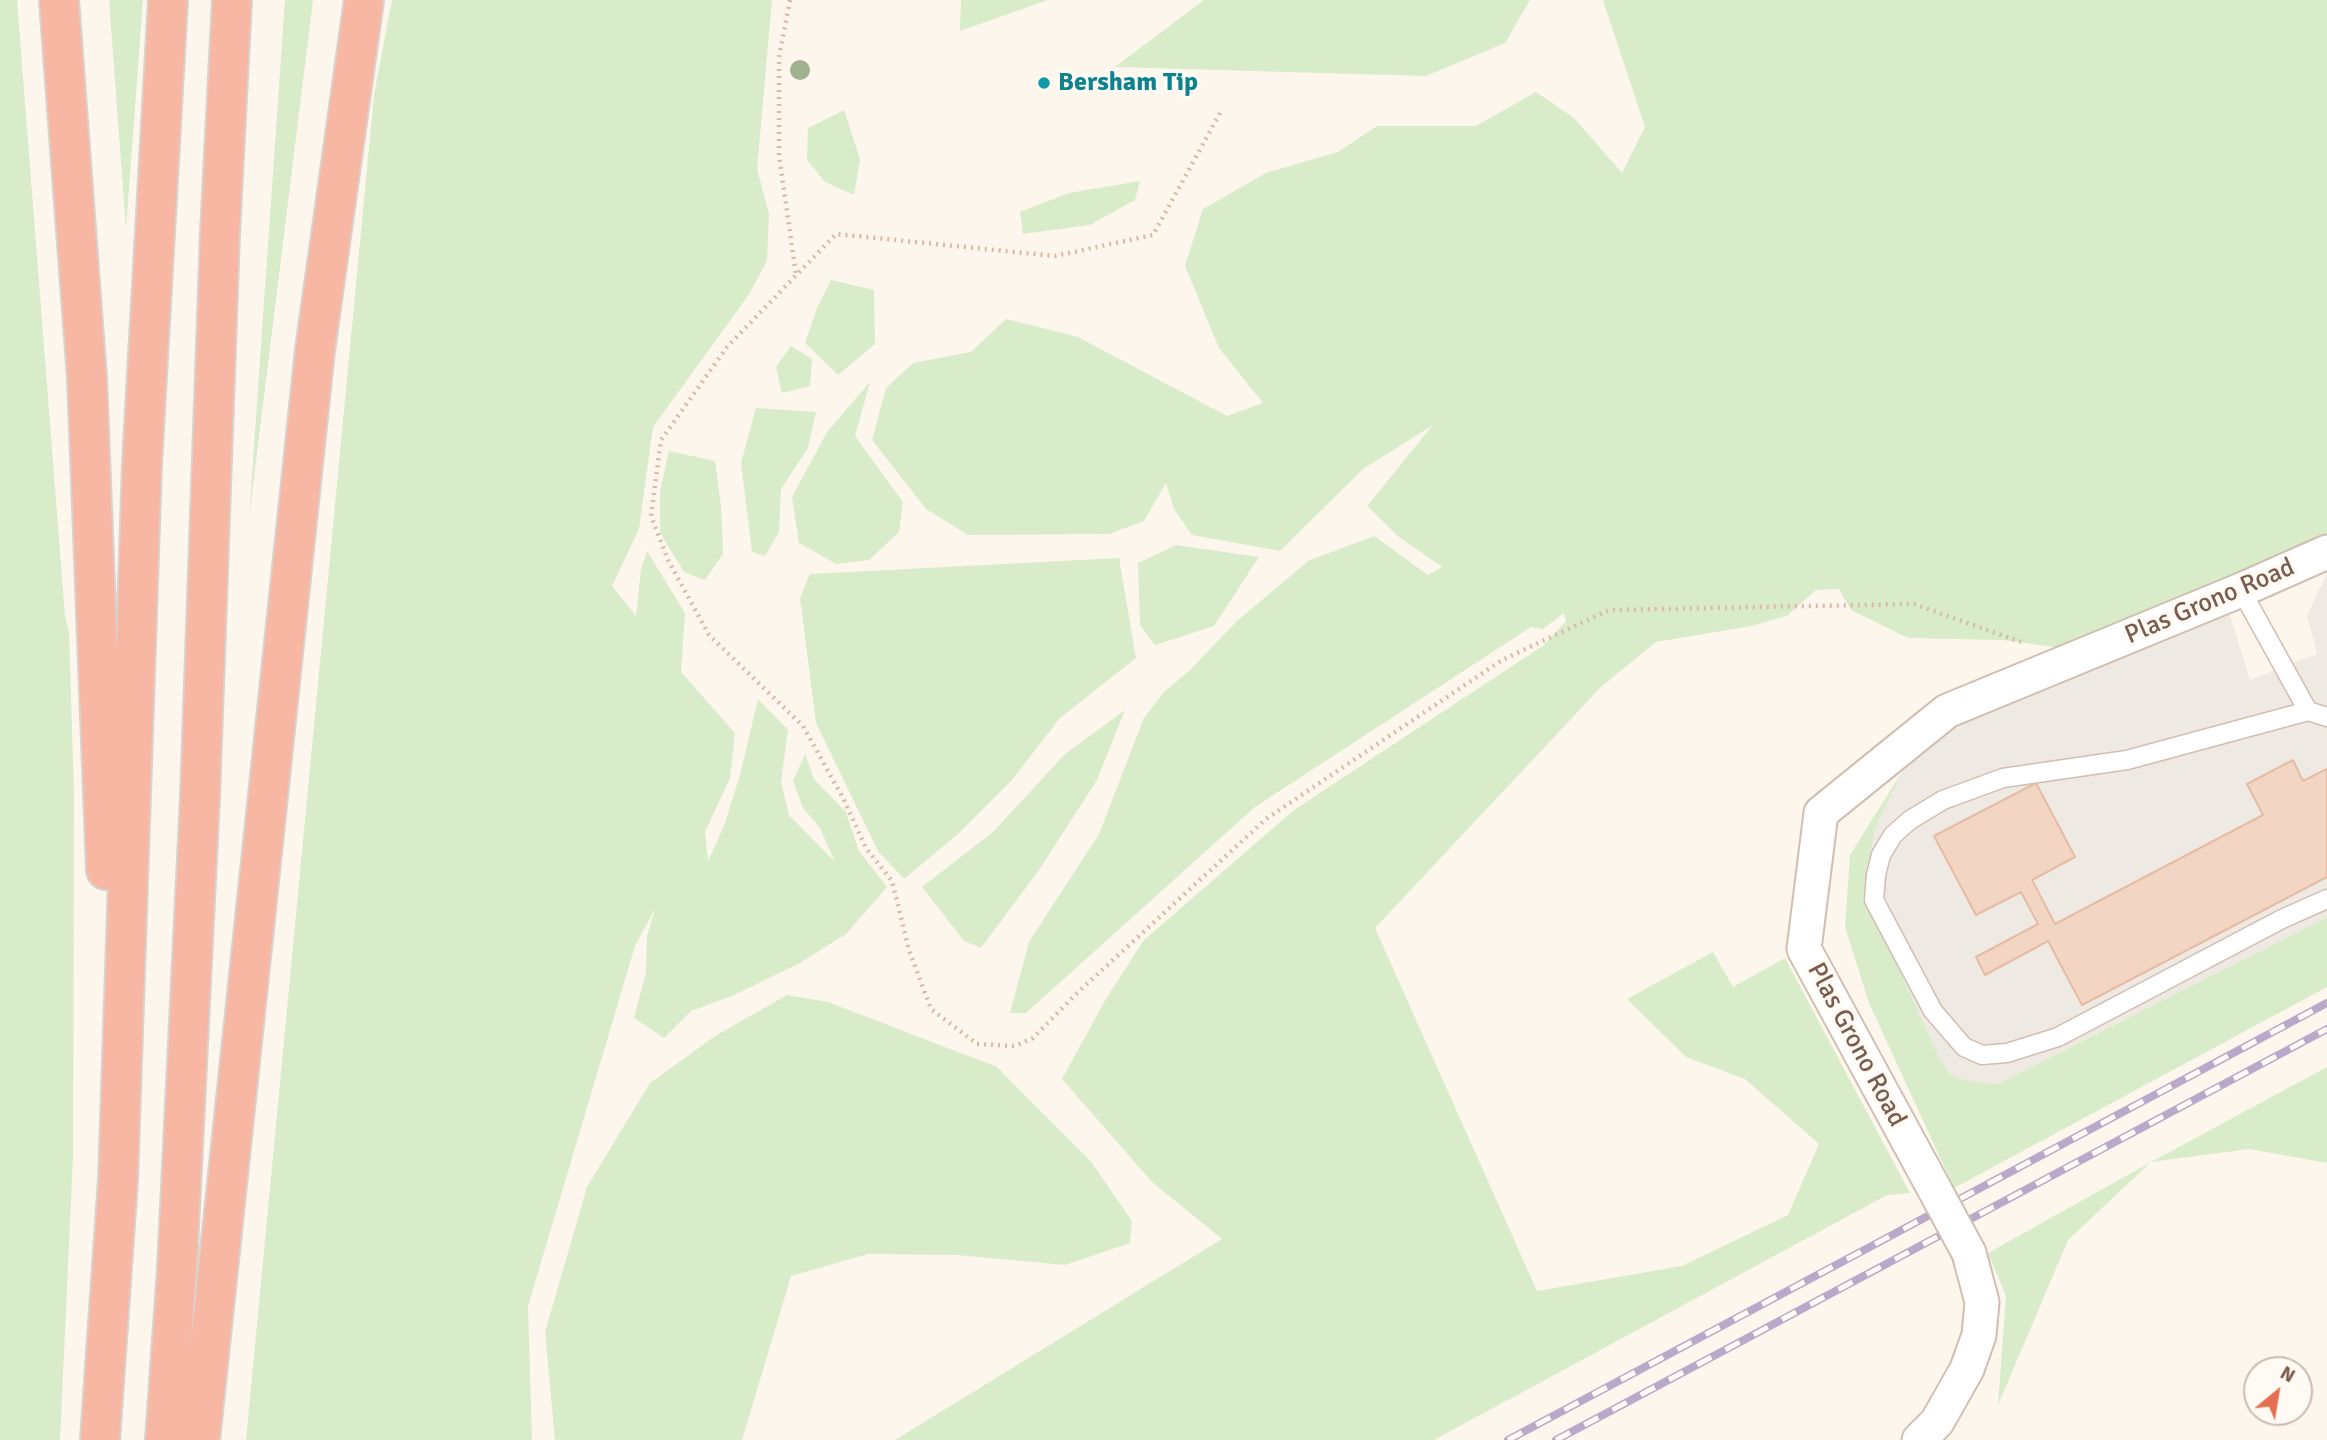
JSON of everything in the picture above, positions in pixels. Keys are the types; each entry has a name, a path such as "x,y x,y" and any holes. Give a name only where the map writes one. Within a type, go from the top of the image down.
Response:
{"highway":[{"path":"59,0 87,378 118,1180"},
{"path":"100,1440 118,1180 142,464 168,0"},
{"path":"165,1440 177,1269 200,797 220,233 232,0"},
{"path":"200,1440 313,364 364,0"}],"street":[{"name":"Plas Grono Road","path":"1919,1440 1937,1422 1967,1369 1979,1335 1982,1302 1969,1253 1804,949 1821,813 1947,711 2327,552"}],"lane":[{"path":"2241,590 2308,711"},
{"path":"2327,717 2308,711 2127,760 2003,778 1943,800 1910,820 1893,835 1881,855 1874,900 1933,1011 1964,1047 1982,1055 2007,1053 2058,1037 2282,919 2327,899"}],"path":[{"path":"790,0 779,57 779,155 796,276"},
{"path":"1220,113 1153,235 1055,256 836,234 727,347 661,440 651,516 668,560 709,635 803,726 843,798 866,848 892,881 909,950 931,1009 977,1044 1015,1046 1033,1038 1075,995 1266,819 1502,660 1609,610 1914,604 2072,660"}],"shaded area":[{"path":"2327,573 2327,917 1998,1084 1968,1081 1951,1075 1938,1055 1864,892 1875,829 1903,770 1961,720 2228,608 2250,680 2317,654 2307,616"}],"green space":[{"path":"0,0 17,0 65,616 69,631 74,795 73,1157 60,1440 0,1440"},
{"path":"109,0 143,0 126,229"},
{"path":"285,0 313,0 249,518"},
{"path":"392,0 772,0 757,169 769,214 767,261 748,296 653,427 639,529 612,586 636,616 641,570 647,551 685,613 681,672 735,733 730,778 705,832 708,861 724,826 740,775 758,699 788,730 781,782 789,815 835,862 820,828 803,808 793,781 805,754 814,779 846,812 859,851 887,887 846,934 800,963 732,996 691,1011 664,1038 634,1018 646,972 647,936 655,909 635,946 528,1306 532,1440 246,1440 374,95"},
{"path":"961,0 1048,0 960,31"},
{"path":"1204,0 1530,0 1505,43 1426,76 1115,67"},
{"path":"1603,0 2327,0 2327,535 2070,649 2002,640 1908,638 1851,610 1839,589 1816,590 1787,616 1751,626 1656,642 1602,686 1375,928 1537,1291 1682,1266 1788,1215 1819,1144 1745,1079 1686,1057 1627,999 1713,952 1733,987 1785,958 1910,1193 1887,1195 1434,1440 895,1440 1222,1239 1152,1182 1062,1079 1107,997 1144,940 1294,810 1544,645 1566,621 1564,613 1543,629 1531,627 1255,807 1026,1013 1010,1013 1029,942 1099,834 1144,718 1164,692 1190,670 1236,622 1308,561 1374,536 1428,575 1442,567 1399,537 1367,506 1433,425 1363,469 1280,551 1192,535 1174,509 1166,483 1144,521 1109,534 968,535 926,509 872,440 886,388 913,363 971,352 1006,319 1078,337 1227,416 1263,403 1219,348 1185,266 1203,209 1266,173 1338,152 1377,126 1476,126 1536,92 1574,118 1622,173 1645,127"},
{"path":"844,110 860,159 854,195 825,182 807,160 808,128"},
{"path":"1140,181 1135,200 1090,225 1023,234 1020,212 1069,193"},
{"path":"831,280 874,290 875,344 838,375 805,343 817,308"},
{"path":"791,346 812,359 810,386 782,393 776,367"},
{"path":"870,382 855,436 903,502 899,532 869,560 836,564 799,543 792,497 827,432"},
{"path":"756,408 816,412 808,448 781,489 779,532 765,556 752,552 741,463"},
{"path":"669,451 715,461 721,506 723,554 705,580 684,572 660,533 660,491"},
{"path":"1176,545 1259,557 1214,626 1155,645 1140,625 1138,563"},
{"path":"1119,558 1136,658 1060,718 1012,780 959,833 904,879 878,851 816,723 800,598 810,574"},
{"path":"1125,710 1097,780 1039,870 981,948 964,941 922,887 993,832 1064,755"},
{"path":"1903,770 1875,829 1864,892 1938,1055 1951,1075 1968,1081 1998,1084 2327,917 2327,987 1954,1188 1869,1003 1845,927 1850,855"},
{"path":"787,995 828,1002 997,1067 1092,1163 1132,1221 1130,1243 1065,1265 957,1255 868,1254 791,1276 742,1440 555,1440 545,1332 587,1187 650,1083 715,1036"},
{"path":"2327,1067 2327,1163 2249,1149 2151,1162"},
{"path":"2151,1162 2068,1240 1998,1405 2006,1296 1988,1253"}],"building":[{"path":"2293,760 2303,781 2327,769 2327,877 2082,1005 2048,941 1985,975 1976,957 2038,924 2021,892 1976,915 1934,836 2036,783 2075,857 2032,880 2055,924 2263,815 2247,784"}],"railway":[{"path":"1508,1440 2327,1003"},
{"path":"1556,1440 2327,1029"}],"place":[{"name":"Bersham Tip","path":"1044,83"}]}
